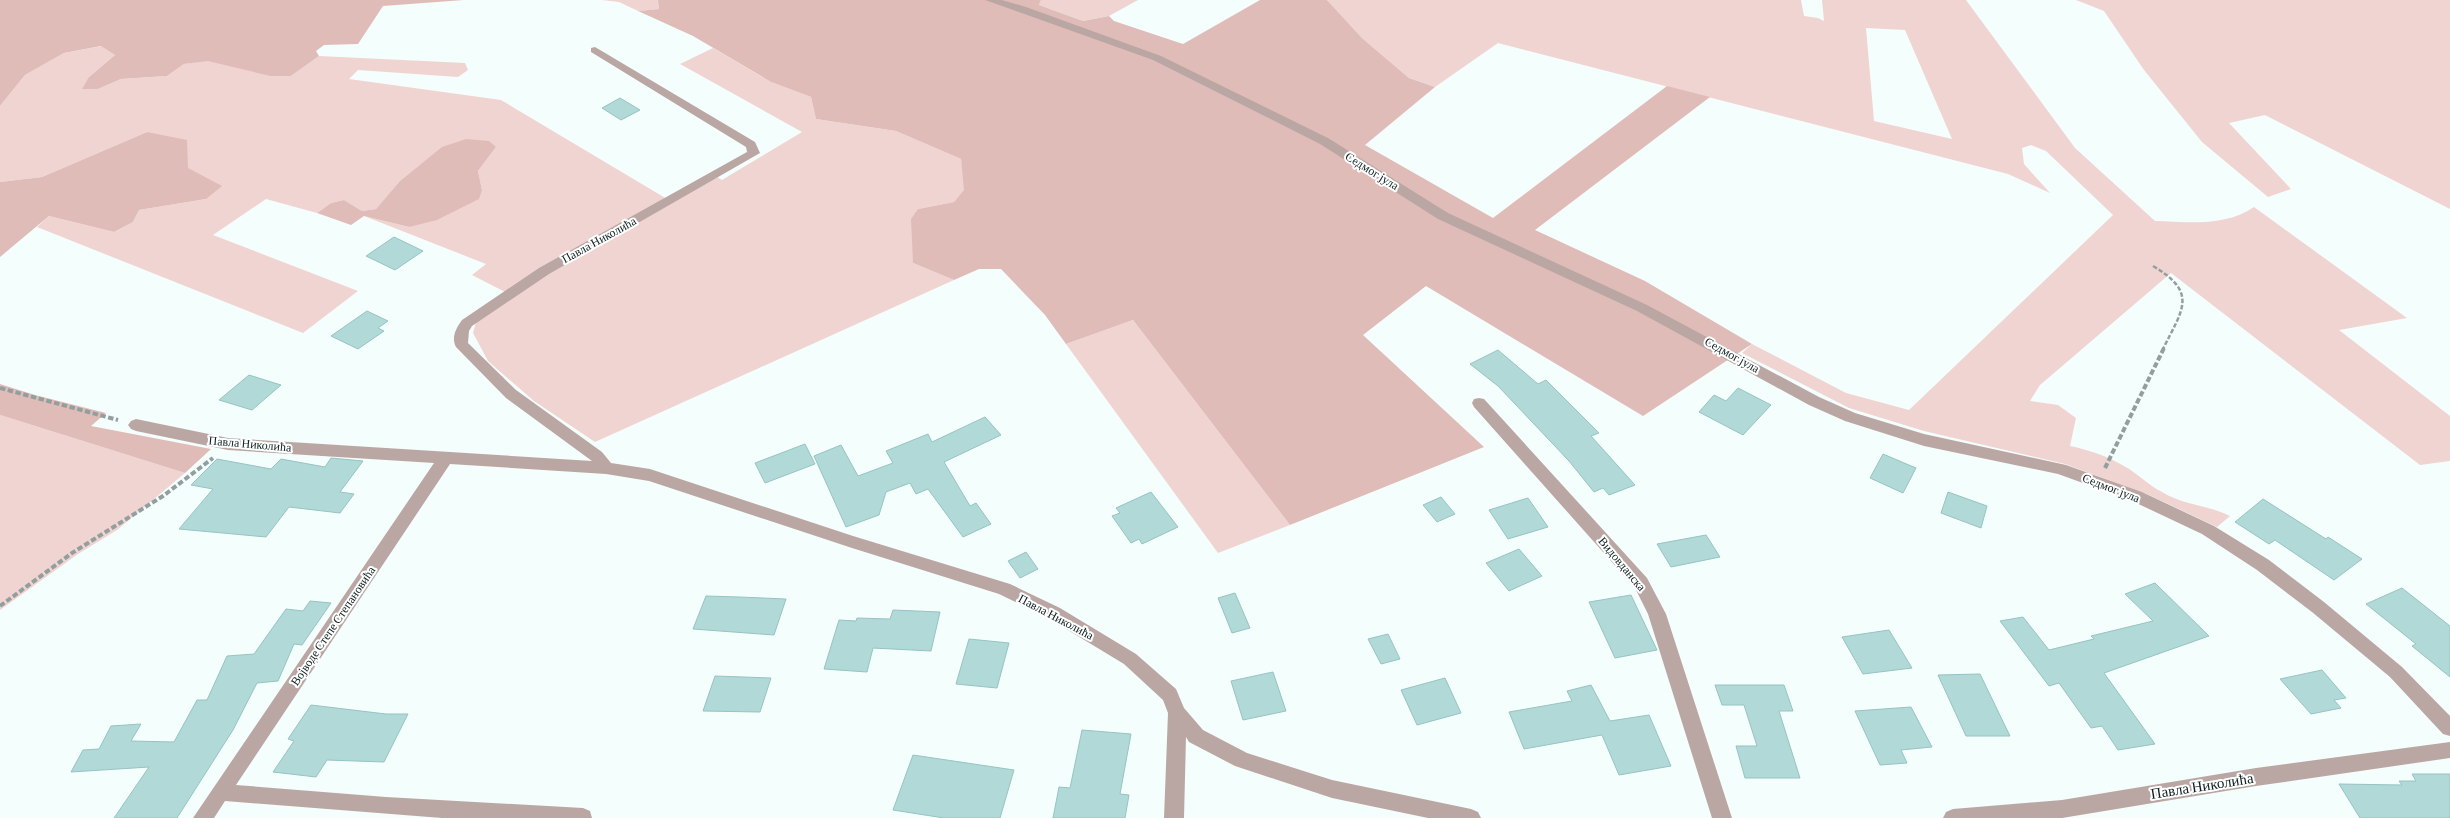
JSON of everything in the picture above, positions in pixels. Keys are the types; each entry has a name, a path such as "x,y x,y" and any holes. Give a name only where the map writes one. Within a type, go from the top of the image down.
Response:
{"street":[{"name":"Седмог јула","path":"990,0 1022,9 1157,58 1324,141 1443,216 1650,312 1814,401 1850,417 1924,440 2060,469 2103,483 2208,530 2263,566 2318,607 2396,672 2450,728"},
{"name":"Павла Николића","path":"595,50 751,145 754,153 544,271 467,323 462,330 461,344 512,394 597,456 606,468"},
{"name":"Видовданска","path":"1479,403 1641,583 1658,614 1722,818"},
{"name":"Павла Николића","path":"136,425 228,444 606,468 650,475 843,539 1004,589 1054,613 1130,659 1170,695 1177,713 1196,736 1242,760 1324,787 1470,818"},
{"name":"Војводе Степе Степановића","path":"202,818 445,458"},
{"path":"1174,818 1177,713"},
{"name":"Павла Николића","path":"1953,818 2062,809 2256,777 2450,750"},
{"path":"220,792 386,806 583,817"}],"path":[{"path":"2103,483 2104,468 2182,311 2184,298 2181,286 2154,266"},
{"path":"0,388 136,425"},
{"path":"0,606 72,553 163,496 228,444"}],"shaded area":[{"path":"0,0 464,0 383,6 358,44 324,45 316,51 319,56 291,76 270,76 208,61 184,64 167,76 121,79 98,89 82,89 89,77 115,55 101,46 64,53 25,75 0,106"},
{"path":"602,0 658,0 659,9 638,11 619,2"},
{"path":"658,0 1041,0 1039,5 1083,21 1109,16 1114,21 1183,44 1260,0 1327,0 1362,38 1409,78 1435,87 1365,145 1493,218 1667,86 1710,97 1535,230 1645,281 1752,344 1643,416 1426,286 1363,335 1484,447 1290,525 1133,320 1066,344 1045,315 1001,269 979,269 954,280 913,263 911,219 918,209 954,202 964,190 961,159 896,131 816,119 811,97 771,82 693,36 638,11 659,9"},
{"path":"1041,0 1138,0 1109,16 1083,21 1039,5"},
{"path":"1327,0 1801,0 1804,16 1824,21 1822,0 1966,0 2075,148 2155,221 2206,222 2231,218 2254,207 2407,318 2339,330 2450,416 2450,461 2420,465 2171,273 2040,385 2030,401 2058,405 2076,418 2070,446 2084,449 2118,462 2170,496 2230,516 2217,527 2147,494 2065,464 1924,431 1849,408 1742,353 1752,344 1846,393 1909,410 2113,215 2046,151 2031,145 2022,148 2024,164 2050,193 2008,174 1498,43 1435,87 1409,78 1362,38","holes":["1866,28 1905,30 1952,139 1874,121"]},
{"path":"2076,0 2450,0 2450,209 2265,115 2229,123 2291,189 2268,197 2202,142 2144,70 2104,11"},
{"path":"102,46 115,55 89,77 98,89 121,79 167,76 184,64 209,60 270,76 291,76 319,56 465,63 468,70 458,77 358,70 349,79 501,100 667,199 712,174 722,180 802,132 680,64 713,48 771,82 811,97 816,119 896,131 961,159 965,190 954,202 918,209 913,263 954,280 595,442 534,401 488,361 473,333 476,322 513,296 472,275 486,264 364,216 409,227 482,190 478,171 496,147 399,182 376,209 362,211 344,200 331,203 317,213 266,199 213,235 358,291 303,333 37,227 49,216 114,232 133,222 139,210 206,199 188,168 147,132 42,177 0,182 0,106 25,75 64,53"},
{"path":"147,132 187,140 188,168 222,186 206,199 139,210 133,222 114,232 49,216 0,257 0,182 42,177"},
{"path":"466,139 489,141 496,147 478,171 482,190 479,199 437,220 409,227 364,216 351,225 317,213 331,203 344,200 362,211 376,209 399,182 442,147"},
{"path":"1133,320 1290,525 1218,553 1066,344"},
{"path":"0,384 106,413 91,426 211,449 185,473 0,415"},
{"path":"0,415 185,473 117,530 78,554 0,610"}],"building":[{"path":"620,98 640,110 621,120 602,108"},
{"path":"394,237 423,251 395,270 366,256"},
{"path":"367,311 388,321 378,328 384,331 358,349 331,336"},
{"path":"1498,350 1538,384 1546,380 1599,433 1591,436 1635,485 1609,495 1603,488 1594,492 1569,461 1498,386 1470,364"},
{"path":"249,375 281,385 252,410 219,400"},
{"path":"1738,388 1771,405 1743,435 1699,412 1714,395 1726,401"},
{"path":"985,417 1001,435 944,462 970,506 976,503 991,524 963,537 928,489 916,494 910,483 886,492 879,515 846,527 814,456 841,445 858,476 893,463 886,451 928,434 932,442"},
{"path":"805,444 815,464 765,483 755,463"},
{"path":"1883,454 1916,468 1903,493 1870,478"},
{"path":"331,458 363,461 340,492 354,494 340,513 289,507 266,537 179,529 213,489 191,485 217,459 271,469 281,459 325,467"},
{"path":"1151,492 1178,527 1142,544 1139,539 1131,543 1112,516 1120,513 1116,508"},
{"path":"1948,492 1987,506 1981,528 1941,513"},
{"path":"1441,497 1455,514 1437,522 1423,505"},
{"path":"1528,498 1548,527 1508,539 1489,510"},
{"path":"2263,499 2326,539 2328,537 2362,559 2334,580 2275,540 2269,544 2235,522"},
{"path":"1706,535 1720,557 1671,567 1657,544"},
{"path":"1519,549 1542,576 1509,591 1486,563"},
{"path":"1026,552 1038,569 1020,578 1008,561"},
{"path":"2155,583 2209,636 2104,673 2155,744 2118,750 2102,726 2091,728 2059,683 2049,686 2000,621 2023,617 2049,650 2094,639 2091,636 2153,621 2125,594"},
{"path":"2402,588 2450,626 2450,677 2412,646 2416,644 2366,604"},
{"path":"1235,593 1250,628 1232,633 1218,598"},
{"path":"1631,595 1657,650 1615,658 1589,602"},
{"path":"706,596 786,599 774,635 693,629"},
{"path":"310,601 331,603 302,645 294,644 278,681 257,683 233,730 177,818 114,818 149,767 71,772 83,750 99,749 111,726 141,724 131,741 174,742 197,700 207,700 227,656 254,654 286,609 303,611"},
{"path":"893,610 940,612 931,651 873,648 867,672 824,669 839,620 856,621 857,618 890,619"},
{"path":"1889,630 1912,668 1863,674 1842,637"},
{"path":"1388,634 1400,659 1381,664 1368,639"},
{"path":"969,639 1009,643 997,688 956,684"},
{"path":"2322,670 2346,698 2334,700 2341,708 2311,714 2280,679"},
{"path":"1273,672 1286,711 1243,720 1231,681"},
{"path":"1980,674 2010,736 1966,736 1938,675"},
{"path":"715,676 771,678 760,712 703,711"},
{"path":"1445,678 1461,713 1417,725 1401,690"},
{"path":"1591,685 1610,721 1649,715 1671,766 1619,775 1602,735 1524,749 1509,712 1572,701 1567,691"},
{"path":"1715,685 1784,685 1793,711 1779,711 1800,778 1745,778 1736,746 1757,746 1744,705 1722,705"},
{"path":"311,705 386,714 408,714 384,762 327,760 316,777 273,772 294,741 288,739"},
{"path":"1911,707 1932,747 1901,750 1907,763 1880,765 1855,711"},
{"path":"1082,730 1131,734 1120,794 1129,795 1125,818 1053,818 1059,787 1070,788"},
{"path":"913,755 1014,770 1000,818 944,818 893,810"},
{"path":"2412,774 2450,774 2450,818 2360,818 2339,784 2402,785 2399,781 2416,781"}]}
